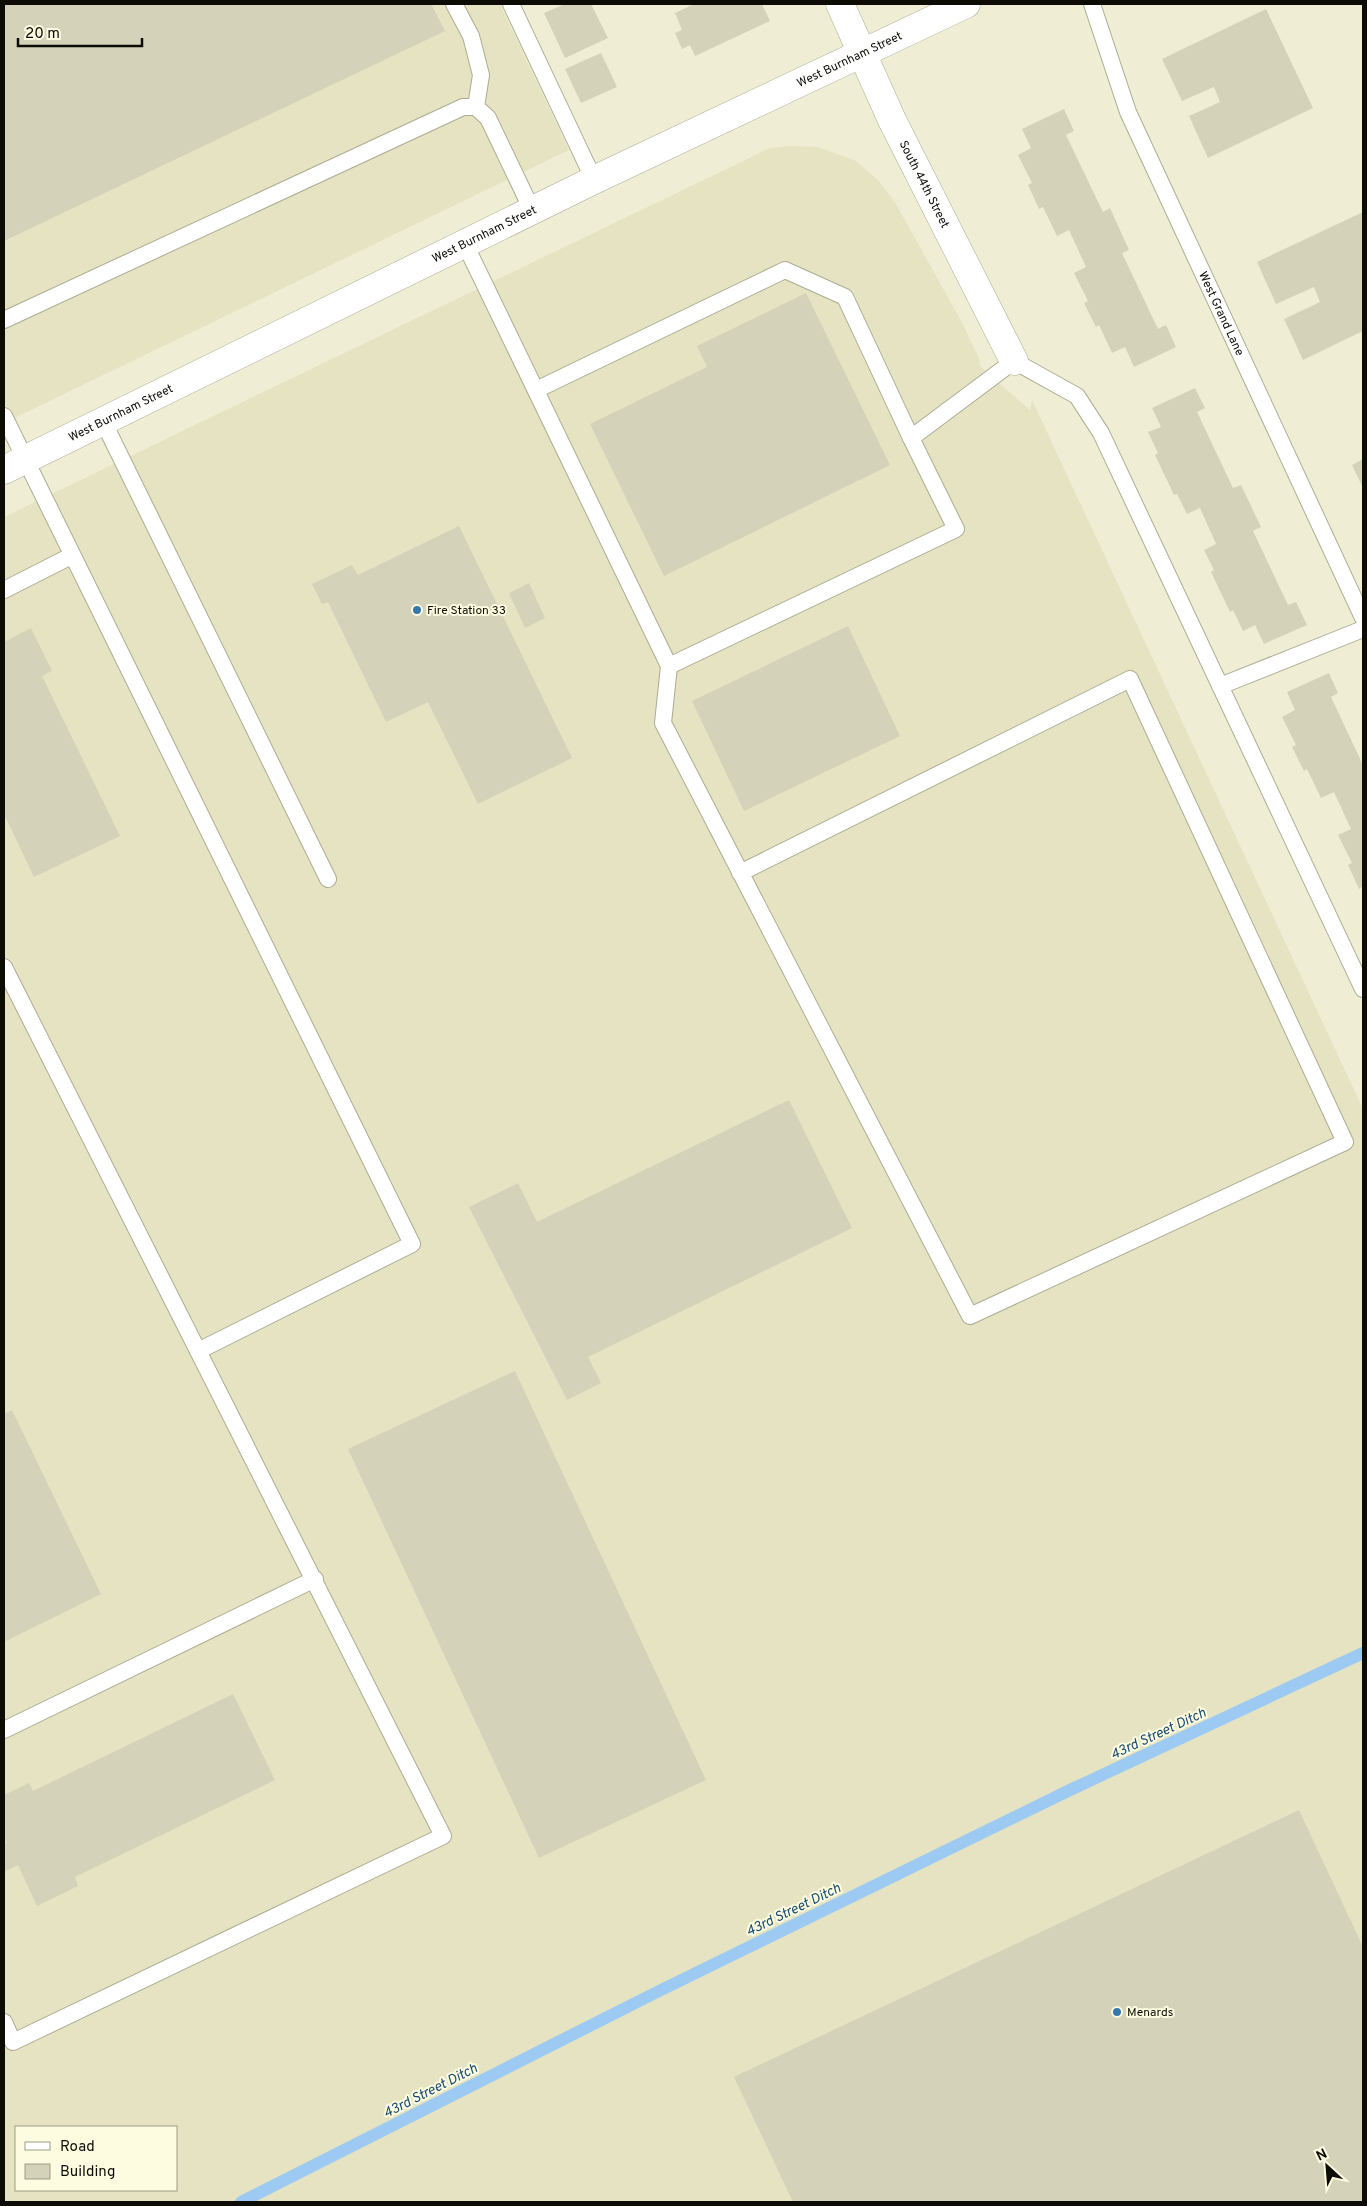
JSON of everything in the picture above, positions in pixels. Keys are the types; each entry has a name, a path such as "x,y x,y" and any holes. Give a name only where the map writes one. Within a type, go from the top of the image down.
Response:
{"street":[{"name":"South 44th Street","path":"840,4 864,53 892,120 1014,362"},
{"name":"West Burnham Street","path":"14,465 532,210 966,4"}],"lane":[{"path":"454,4 471,36 481,74 476,107"},
{"path":"511,4 594,180"},
{"name":"West Grand Lane","path":"1092,4 1128,112 1363,619"},
{"path":"4,320 463,107 476,107 488,118 532,210"},
{"path":"465,244 669,666 663,723 740,873 970,1316 1345,1142 1130,679 740,873"},
{"path":"536,390 785,270 845,298 956,529 669,666"},
{"path":"911,438 1014,362 1077,396 1087,409 1105,442 1363,989"},
{"path":"4,416 14,465 71,556 412,1244 198,1351"},
{"path":"103,421 328,879"},
{"path":"4,590 71,556"},
{"path":"1220,686 1363,619"},
{"path":"4,967 315,1579 443,1836 14,2042 4,2022"},
{"path":"4,1730 315,1579"}],"shaded area":[{"path":"4,4 500,4 569,150 4,423"},
{"path":"788,146 818,147 856,161 878,180 896,204 960,319 979,358 980,366 1030,410 1032,400 1363,1109 1363,2202 4,2202 4,517 770,148"}],"building":[{"path":"4,4 431,4 445,31 4,241"},
{"path":"565,4 591,4 608,38 565,58 544,13"},
{"path":"694,4 762,4 770,21 695,56 690,45 682,49 675,33 682,30 675,13"},
{"path":"1266,9 1313,108 1208,158 1189,116 1220,102 1214,87 1182,101 1162,59"},
{"path":"601,53 617,87 581,103 565,69"},
{"path":"1064,109 1074,131 1066,135 1103,212 1110,208 1129,250 1122,253 1158,329 1166,325 1176,347 1134,367 1125,347 1112,353 1099,325 1096,327 1084,303 1088,301 1074,273 1086,267 1069,230 1057,236 1043,207 1039,209 1028,185 1032,183 1018,155 1031,148 1022,129"},
{"path":"1363,212 1363,331 1303,360 1284,319 1320,302 1314,287 1276,304 1257,262"},
{"path":"806,293 890,465 664,576 590,424 707,367 697,346"},
{"path":"1195,388 1205,408 1197,412 1233,488 1241,485 1261,527 1253,531 1288,605 1296,602 1307,625 1264,644 1255,625 1243,631 1233,610 1230,612 1211,572 1214,570 1204,550 1216,544 1200,508 1187,514 1177,494 1174,495 1155,455 1158,453 1148,432 1161,427 1152,408"},
{"path":"1363,459 1363,488 1352,465"},
{"path":"459,526 572,758 478,804 428,702 386,722 328,602 322,604 312,584 352,565 358,575"},
{"path":"529,583 545,618 525,628 509,593"},
{"path":"848,626 900,736 744,811 692,701"},
{"path":"31,628 52,671 42,676 120,836 34,877 4,814 4,642"},
{"path":"1329,673 1338,693 1331,697 1363,765 1363,886 1359,889 1348,865 1352,863 1338,835 1351,829 1334,792 1321,798 1307,769 1304,771 1292,747 1296,745 1282,717 1295,710 1287,692"},
{"path":"789,1100 852,1228 588,1357 601,1383 567,1400 469,1207 518,1183 537,1222"},
{"path":"515,1371 706,1780 539,1858 348,1449"},
{"path":"12,1410 101,1594 4,1642 4,1414"},
{"path":"233,1694 275,1780 75,1877 78,1886 37,1906 18,1865 4,1872 4,1844 7,1843 4,1837 4,1795 29,1783 33,1791"},
{"name":"Menards","path":"1299,1810 1363,1947 1363,2202 793,2202 734,2077"}],"waterway":[{"name":"43rd Street Ditch","path":"241,2202 657,1992 1070,1790 1363,1653"}],"place":[{"name":"Fire Station 33","path":"417,610"},
{"name":"Menards","path":"1117,2012"}]}
